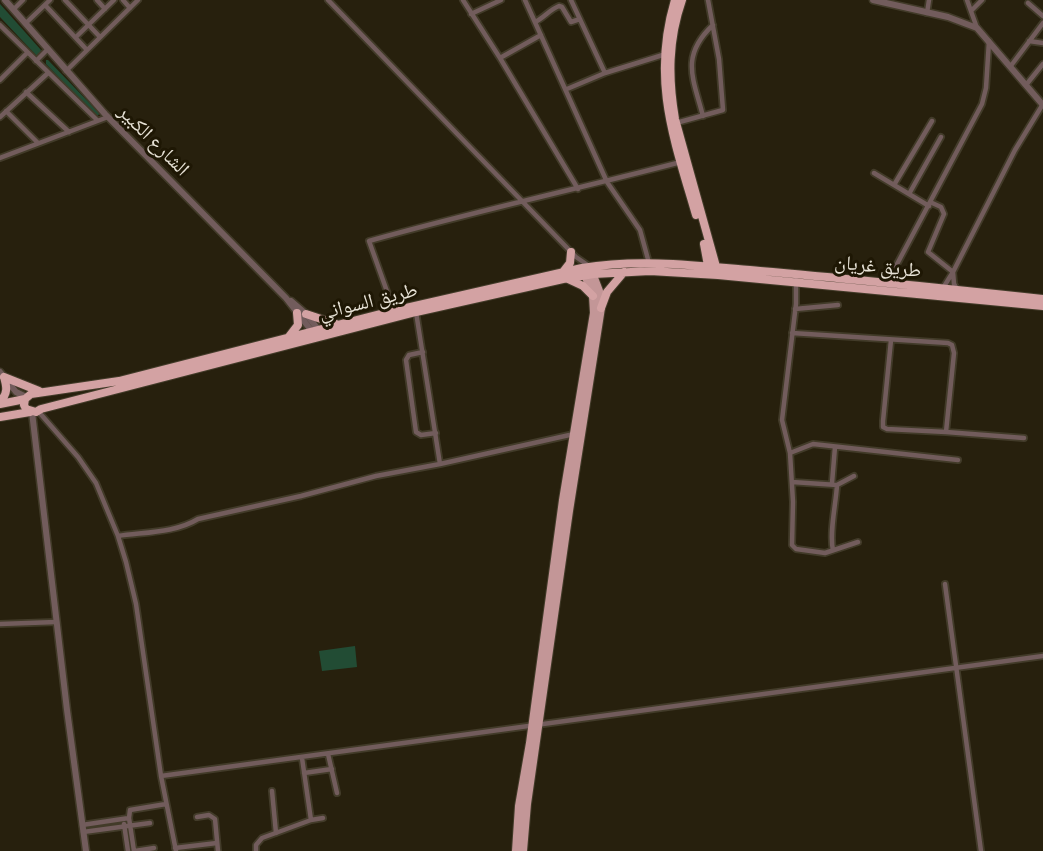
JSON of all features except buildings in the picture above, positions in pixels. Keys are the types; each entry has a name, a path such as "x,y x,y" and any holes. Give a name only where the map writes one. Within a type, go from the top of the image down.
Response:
{"highway":[{"path":"675,0 668,24 668,109 713,271"},
{"path":"682,0 667,54 671,95 684,162"},
{"path":"573,254 563,275 583,286 593,296"},
{"name":"طريق السواني","path":"26,398 31,394 119,381 288,339 318,334 340,325 394,311 563,275 650,267 713,271"},
{"name":"طريق السواني","path":"588,271 624,272 650,267"},
{"name":"طريق غريان","path":"713,271 1043,299"},
{"path":"601,308 607,292 624,272"},
{"name":"طريق السواني","path":"0,417 35,411 318,334 563,275"},
{"name":"طريق غريان","path":"796,278 1043,306"},
{"path":"288,339 298,325 297,313"},
{"path":"306,314 340,325"},
{"path":"0,403 26,398 24,405 35,411 43,400 41,394 2,374"},
{"path":"0,403 7,389 2,374"}],"main road":[{"path":"523,851 535,725 594,313 588,271"},
{"path":"578,433 601,308 599,291 588,271"},
{"path":"516,851 519,806 535,725"}],"street":[{"name":"الشارع الكبير","path":"5,0 108,117 286,298 306,314 318,334"},
{"path":"14,9 23,0"},
{"path":"26,24 50,0"},
{"path":"65,0 100,37"},
{"path":"97,0 105,9"},
{"path":"75,37 114,0"},
{"path":"123,0 130,8"},
{"path":"66,71 138,0"},
{"path":"328,0 588,271"},
{"path":"463,0 578,189"},
{"path":"471,14 501,0"},
{"path":"525,0 607,182 640,230 650,267"},
{"path":"571,0 605,73"},
{"path":"676,123 721,112 723,107 719,59 708,0"},
{"path":"874,0 948,17 977,28"},
{"path":"906,9 907,0"},
{"path":"927,13 929,0"},
{"path":"940,290 953,272 1042,102 977,28 967,0"},
{"path":"971,11 982,0"},
{"path":"1028,3 1043,16"},
{"path":"45,5 87,50"},
{"path":"535,22 559,6 571,22 580,19"},
{"path":"1010,67 1043,22"},
{"path":"0,25 97,120"},
{"path":"703,116 691,62 698,41 713,26"},
{"path":"0,37 5,31"},
{"path":"500,58 541,35"},
{"path":"886,284 982,104 986,88 989,41"},
{"path":"1029,41 1043,43"},
{"path":"36,61 48,49"},
{"path":"0,80 27,53"},
{"path":"567,89 605,73 667,54"},
{"path":"1026,85 1043,64"},
{"path":"0,117 48,73"},
{"path":"26,92 69,132"},
{"path":"6,111 38,143"},
{"path":"0,158 108,117"},
{"path":"894,185 932,121"},
{"path":"909,194 941,137"},
{"path":"394,311 369,241 437,222 684,162"},
{"path":"874,172 909,194 941,207 944,214 928,252 953,272 955,286 959,291"},
{"path":"796,278 795,309 782,420 790,453 793,547 825,553 858,542"},
{"name":"الشارع الكبير","path":"286,298 318,334"},
{"path":"795,309 838,305"},
{"path":"416,312 440,464"},
{"path":"792,333 948,343 954,349 946,432"},
{"path":"891,340 883,427 1024,438"},
{"path":"423,352 409,355 406,360 416,432 421,435 436,433"},
{"path":"2,374 16,392 26,398"},
{"path":"35,411 78,457 96,483 118,536 136,604 161,776 175,849 217,843"},
{"path":"35,411 56,622 86,851"},
{"path":"118,536 188,525 198,519 376,476 578,433"},
{"path":"790,453 813,444 958,460"},
{"path":"833,550 833,514 836,503 835,447"},
{"path":"792,482 835,484 854,476"},
{"path":"945,584 981,851"},
{"path":"0,624 56,622"},
{"path":"161,776 1043,656"},
{"path":"328,754 338,793"},
{"path":"302,758 311,820"},
{"path":"304,773 332,769"},
{"path":"272,791 276,833"},
{"path":"128,851 127,818 130,810 166,804"},
{"path":"197,817 209,815 213,817 218,851"},
{"path":"83,828 127,818"},
{"path":"256,851 259,841 311,820 323,818"},
{"path":"102,822 102,829"},
{"path":"83,828 102,829 150,823"},
{"path":"128,826 137,851 154,849"}],"green space":[{"path":"0,4 41,50 39,56 0,17"},
{"path":"46,60 100,114 96,116 46,64"},
{"path":"355,646 357,667 322,671 319,651"}]}
